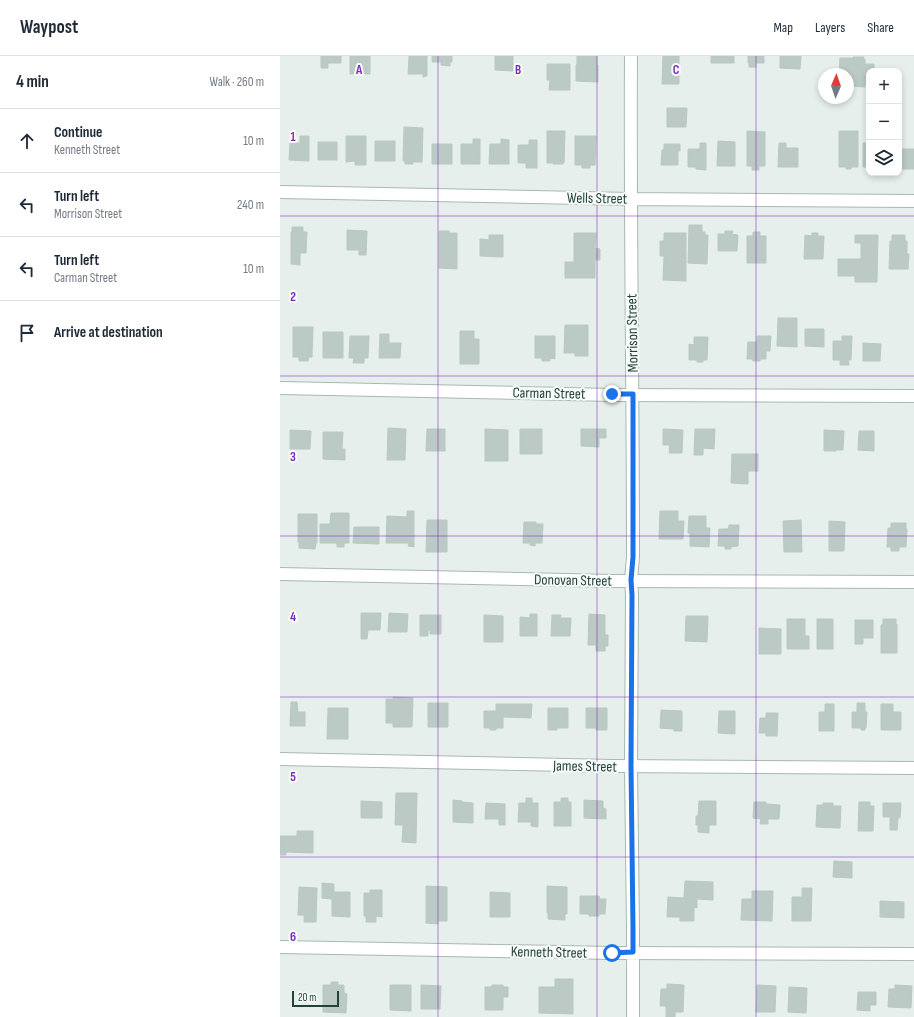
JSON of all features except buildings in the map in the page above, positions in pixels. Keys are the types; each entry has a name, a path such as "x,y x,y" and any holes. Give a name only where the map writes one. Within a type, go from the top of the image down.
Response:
{"street":[{"name":"Morrison Street","path":"631,56 630,199 633,394 631,766 633,1017"},
{"name":"Wells Street","path":"280,192 630,199 914,201"},
{"name":"Carman Street","path":"280,388 604,394 914,396"},
{"name":"Donovan Street","path":"280,574 605,580 914,582"},
{"name":"James Street","path":"280,759 631,766 914,768"},
{"name":"Kenneth Street","path":"280,947 914,954"}],"route":[{"path":"612,394 633,394 631,766 633,952 612,953"}]}
